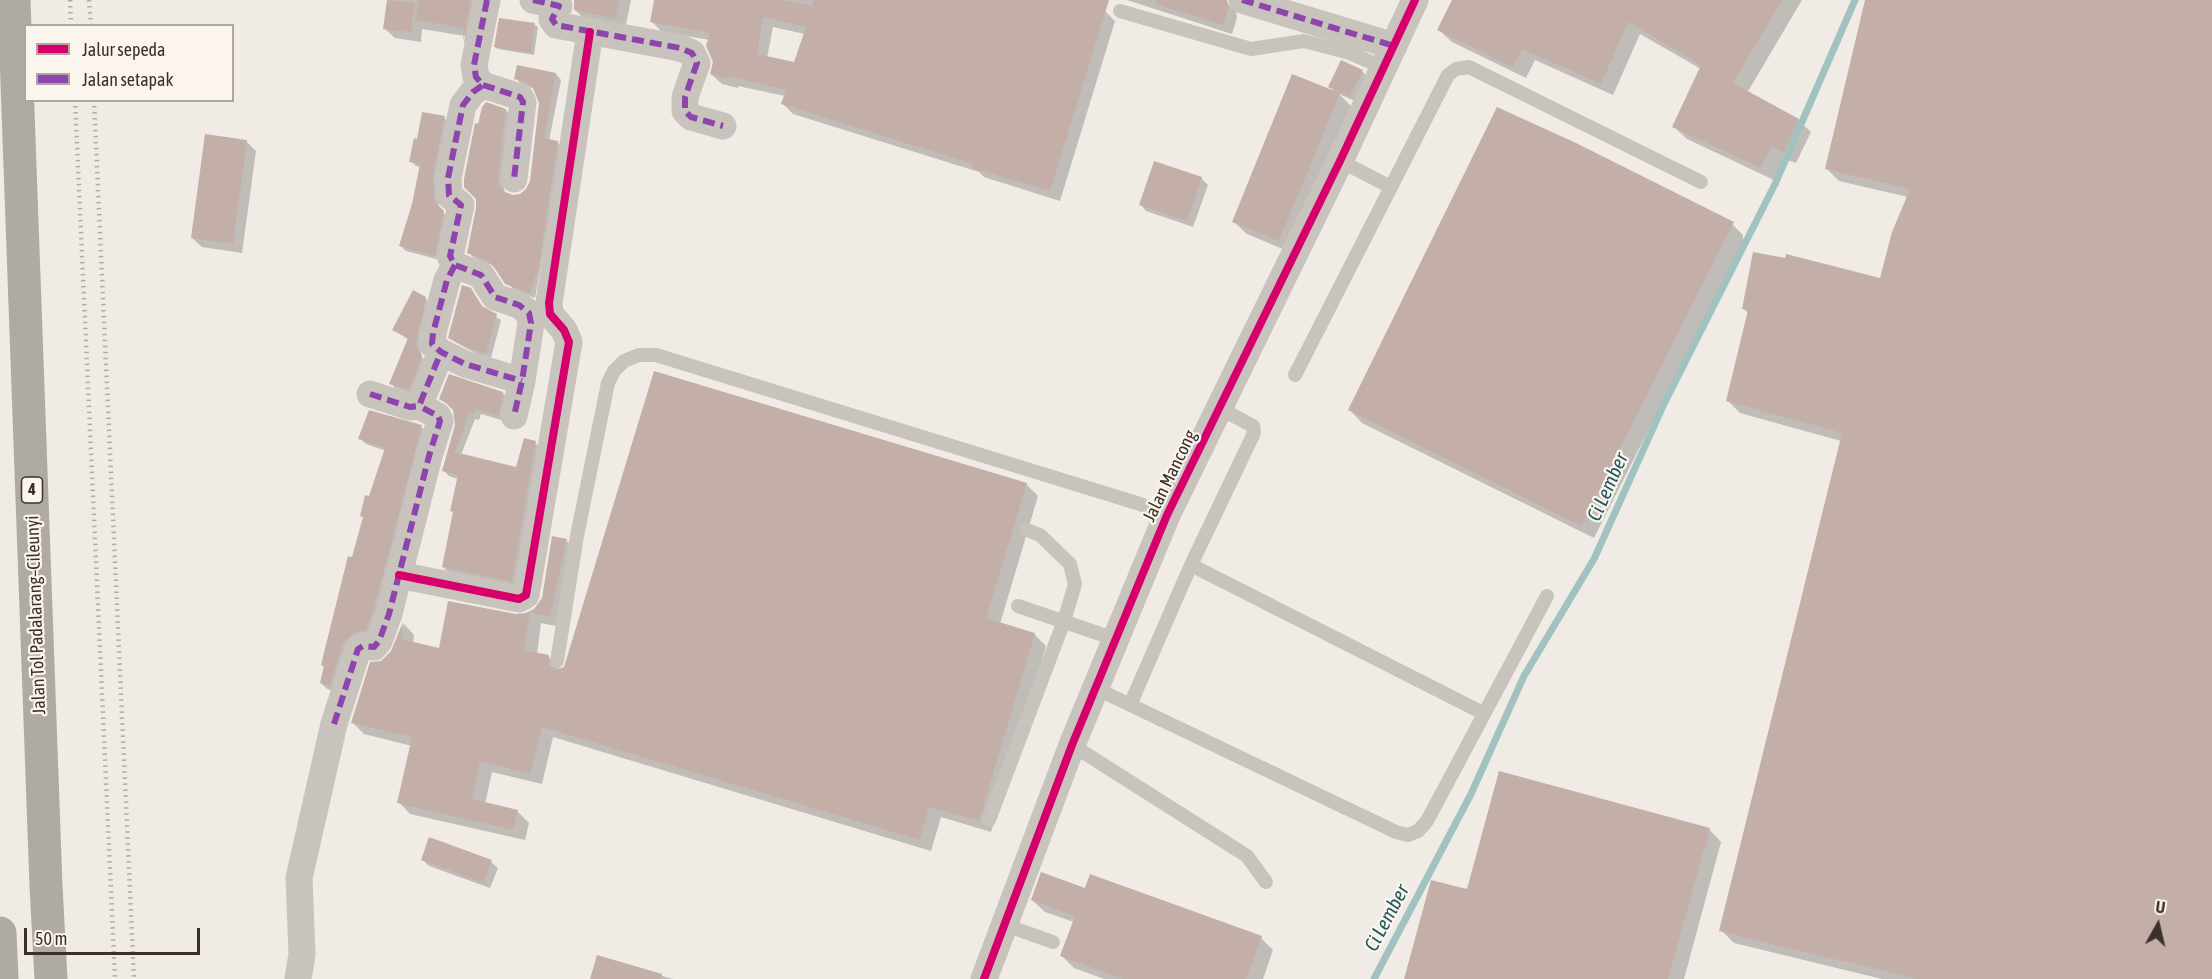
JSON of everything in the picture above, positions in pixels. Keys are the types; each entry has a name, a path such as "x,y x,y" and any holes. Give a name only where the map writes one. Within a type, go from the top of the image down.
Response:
{"highway":[{"name":"Jalan Tol Padalarang–Cileunyi","path":"14,0 45,874 51,979"},
{"path":"0,933 2,979"}],"street":[{"path":"487,0 474,65 476,77 483,85 520,97 523,102 513,180"},
{"path":"1242,0 1389,57"},
{"name":"Jalan Mancong","path":"984,979 1072,745 1167,515 1340,161 1415,0"},
{"path":"551,2 553,23 680,48 692,53 697,63 685,98 685,111 691,117 723,126"},
{"path":"399,574 519,599 526,595 569,342 564,330 550,314 549,303 590,32"},
{"path":"483,85 473,92 463,105 448,178 449,195 461,205 450,256 455,265 481,275 495,297 519,305 529,313 531,323 514,416"},
{"path":"455,265 447,280 432,344 441,352 465,364 522,381"},
{"path":"419,406 441,352"},
{"path":"298,979 302,954 299,878 334,724 357,649 363,646 374,647 379,641 440,421 438,416 419,406 410,407 369,394"}],"lane":[{"path":"1120,11 1251,49 1304,42 1350,53 1389,57"},
{"path":"1295,375 1448,75 1456,69 1469,68 1701,182"},
{"path":"1340,161 1391,186"},
{"path":"557,661 577,536 608,383 614,371 624,361 639,355 656,355 667,358 1140,504 1167,515"},
{"path":"1130,705 1191,565 1254,433 1253,426 1220,408"},
{"path":"989,820 1064,621 1075,584 1070,564 1040,535 1027,530"},
{"path":"1191,565 1484,713"},
{"path":"1095,688 1396,832 1408,835 1418,831 1427,821 1546,596"},
{"path":"1018,606 1115,639"},
{"path":"1072,745 1247,856 1266,882"},
{"path":"1005,925 1053,942"}],"building":[{"path":"387,0 415,3 411,32 383,29"},
{"path":"419,0 471,0 463,42 464,28 415,20"},
{"path":"574,0 619,0 615,19 574,10"},
{"path":"654,0 782,0 812,6 814,0 1109,0 1050,191 972,168 973,164 781,104 786,90 710,74 713,62 706,46 710,33 650,22","holes":["763,17 806,27 794,62 757,54"]},
{"path":"1157,0 1227,0 1229,7 1223,25 1156,4"},
{"path":"1452,0 1782,0 1733,83 1799,119 1784,152 1771,147 1761,168 1672,127 1701,65 1628,22 1601,84 1522,49 1513,67 1437,30"},
{"path":"1865,0 2212,0 2212,979 1917,979 1719,931 1842,433 1726,401 1748,310 1742,309 1753,252 1785,258 1786,254 1880,278 1892,232 1910,189 1825,169"},
{"path":"499,18 535,23 531,53 494,47"},
{"path":"1341,60 1363,70 1350,97 1328,87"},
{"path":"517,65 556,73 544,138 558,141 539,266 530,293 505,284 494,267 487,261 467,253 476,199 464,187 464,179 475,123 478,124 482,107 486,102 506,109 498,177 500,186 505,192 513,195 520,194 530,181 539,103 533,88 525,82 514,79"},
{"path":"1292,74 1340,93 1279,241 1232,222"},
{"path":"1497,107 1576,143 1734,222 1581,526 1348,410"},
{"path":"422,112 445,116 433,175 435,202 444,211 435,256 399,246 412,204 420,164 409,162 414,138 417,139"},
{"path":"205,134 247,140 233,244 191,238"},
{"path":"1154,161 1202,177 1187,221 1139,205"},
{"path":"462,285 471,288 482,306 497,314 486,354 448,338"},
{"path":"413,290 426,297 416,343 422,356 409,390 389,384 408,338 392,330"},
{"path":"654,371 1027,483 986,618 1035,633 979,821 929,807 920,840 542,727 530,774 480,761 472,799 518,810 513,830 397,803 412,737 351,723 370,662 381,661 391,651 403,622 401,639 439,648 448,601 516,614 534,609 542,598 552,536 567,539 550,617 530,612 524,650 549,655 549,665 555,670 564,667"},
{"path":"449,374 503,392 499,416 475,409 473,415 469,414 455,452 516,467 524,438 536,441 512,582 442,567 458,475 442,471 455,425 453,410 439,399"},
{"path":"369,410 422,425 374,609 366,630 355,632 343,643 330,686 320,683 324,666 321,665 348,556 352,557 363,517 360,516 365,495 369,496 385,448 358,439"},
{"path":"1499,771 1710,828 1668,979 1404,979 1431,880 1467,889"},
{"path":"429,837 492,860 484,883 421,860"},
{"path":"1041,872 1085,888 1090,874 1262,936 1246,979 1123,979 1060,956 1075,916 1031,900"},
{"path":"597,955 662,974 661,979 590,979"}],"waterway":[{"name":"Ci Lember","path":"1374,979 1471,794 1524,676 1594,559 1663,406 1775,184 1855,0"}],"railway":[{"path":"70,0 71,24"},
{"path":"89,0 91,24"},
{"path":"75,102 115,979"},
{"path":"94,102 134,979"}],"marked path":[{"path":"487,0 474,65 476,77 483,85 473,92 463,105 448,178 449,195 461,205 450,256 455,265 481,275 495,297 519,305 529,313 531,323 514,416"},
{"path":"533,0 559,6 552,19 556,25 680,48 692,53 697,63 685,97 685,111 691,117 723,126"},
{"path":"1242,0 1394,46"},
{"path":"483,85 520,97 523,102 514,179"},
{"path":"455,265 447,280 432,344 441,352 465,364 522,381"},
{"path":"370,394 410,407 419,406 441,352"},
{"path":"334,724 358,649 363,646 374,647 379,641 389,614 440,421 438,416 419,406"}],"cycle path":[{"path":"984,979 1072,745 1167,515 1340,161 1415,0"},
{"path":"399,575 519,599 526,595 569,342 564,330 550,314 549,303 590,32"}]}
